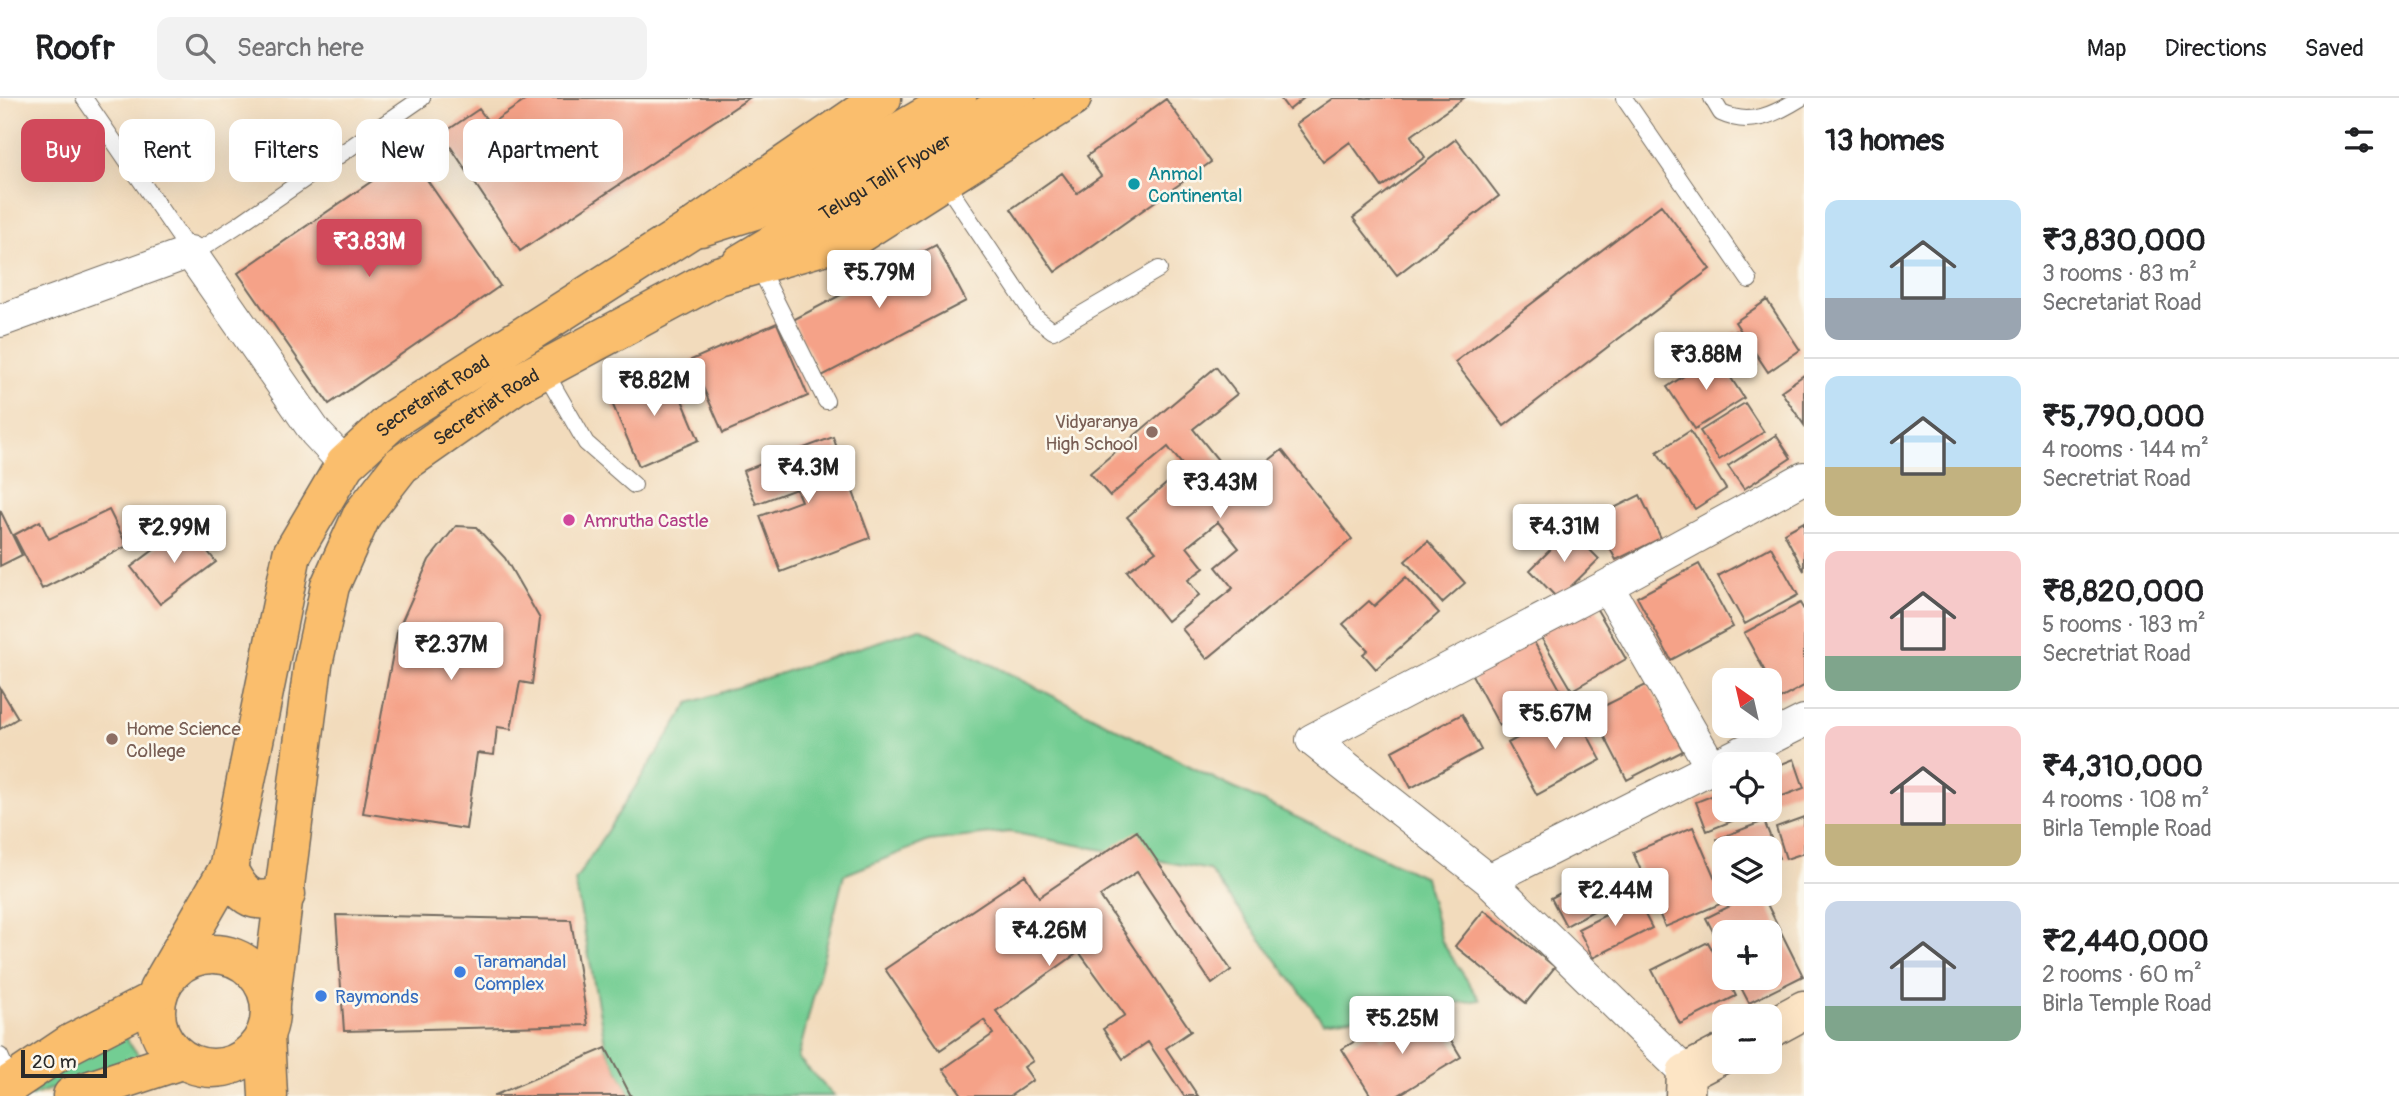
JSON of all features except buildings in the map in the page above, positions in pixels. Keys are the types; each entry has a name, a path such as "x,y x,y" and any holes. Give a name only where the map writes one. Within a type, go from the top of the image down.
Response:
{"main road":[{"name":"Secretariat Road","path":"157,994 228,869 292,554 345,464 394,418 690,230 882,98"},
{"name":"Telugu Talli Flyover","path":"690,230 780,202 957,98"},
{"name":"Telugu Talli Flyover","path":"718,276 1016,98"},
{"name":"Secretriat Road","path":"267,1020 286,894 313,665 330,586 362,515 401,465 460,421 544,370 718,276 854,237 1073,98"},
{"path":"228,869 237,888 251,898 266,902 286,894"},
{"path":"4,1076 70,1044 157,994 171,973 194,957 214,953 233,957 253,969 264,985 268,1096"},
{"path":"157,994 158,1030 165,1044 181,1060 199,1067 220,1068 246,1057 267,1020"},
{"path":"72,1096 181,1060"},
{"path":"181,1060 193,1096"}],"street":[{"path":"0,321 190,252 316,433 345,464"},
{"path":"1712,1063 1686,1084 1489,880 1312,740 1607,586 1804,478"},
{"path":"1489,880 1712,768 1607,586"},
{"path":"1744,752 1804,722"},
{"path":"1782,1022 1804,1010"}],"lane":[{"path":"85,98 190,252 207,245 238,225 422,98"},
{"path":"1624,98 1749,280"},
{"path":"1712,98 1721,113 1753,121 1780,111 1801,98"},
{"path":"944,181 1035,317 1053,331 1159,269"},
{"path":"758,265 826,401"},
{"path":"544,370 586,443 634,485"}],"green space":[{"path":"920,628 1227,785 1425,877 1442,942 1480,1000 1323,1022 1209,870 1009,832 929,841 844,875 798,1058 834,1096 631,1096 606,1048 575,881 689,703"},
{"path":"123,1026 129,1044 141,1057 31,1096 30,1093"}],"place":[{"name":"Anmol Continental","path":"1134,184"},
{"name":"Vidyaranya High School","path":"1152,432"},
{"name":"Amrutha Castle","path":"569,520"},
{"name":"Home Science College","path":"112,739"},
{"name":"Taramandal Complex","path":"460,972"},
{"name":"Raymonds","path":"321,996"}]}
